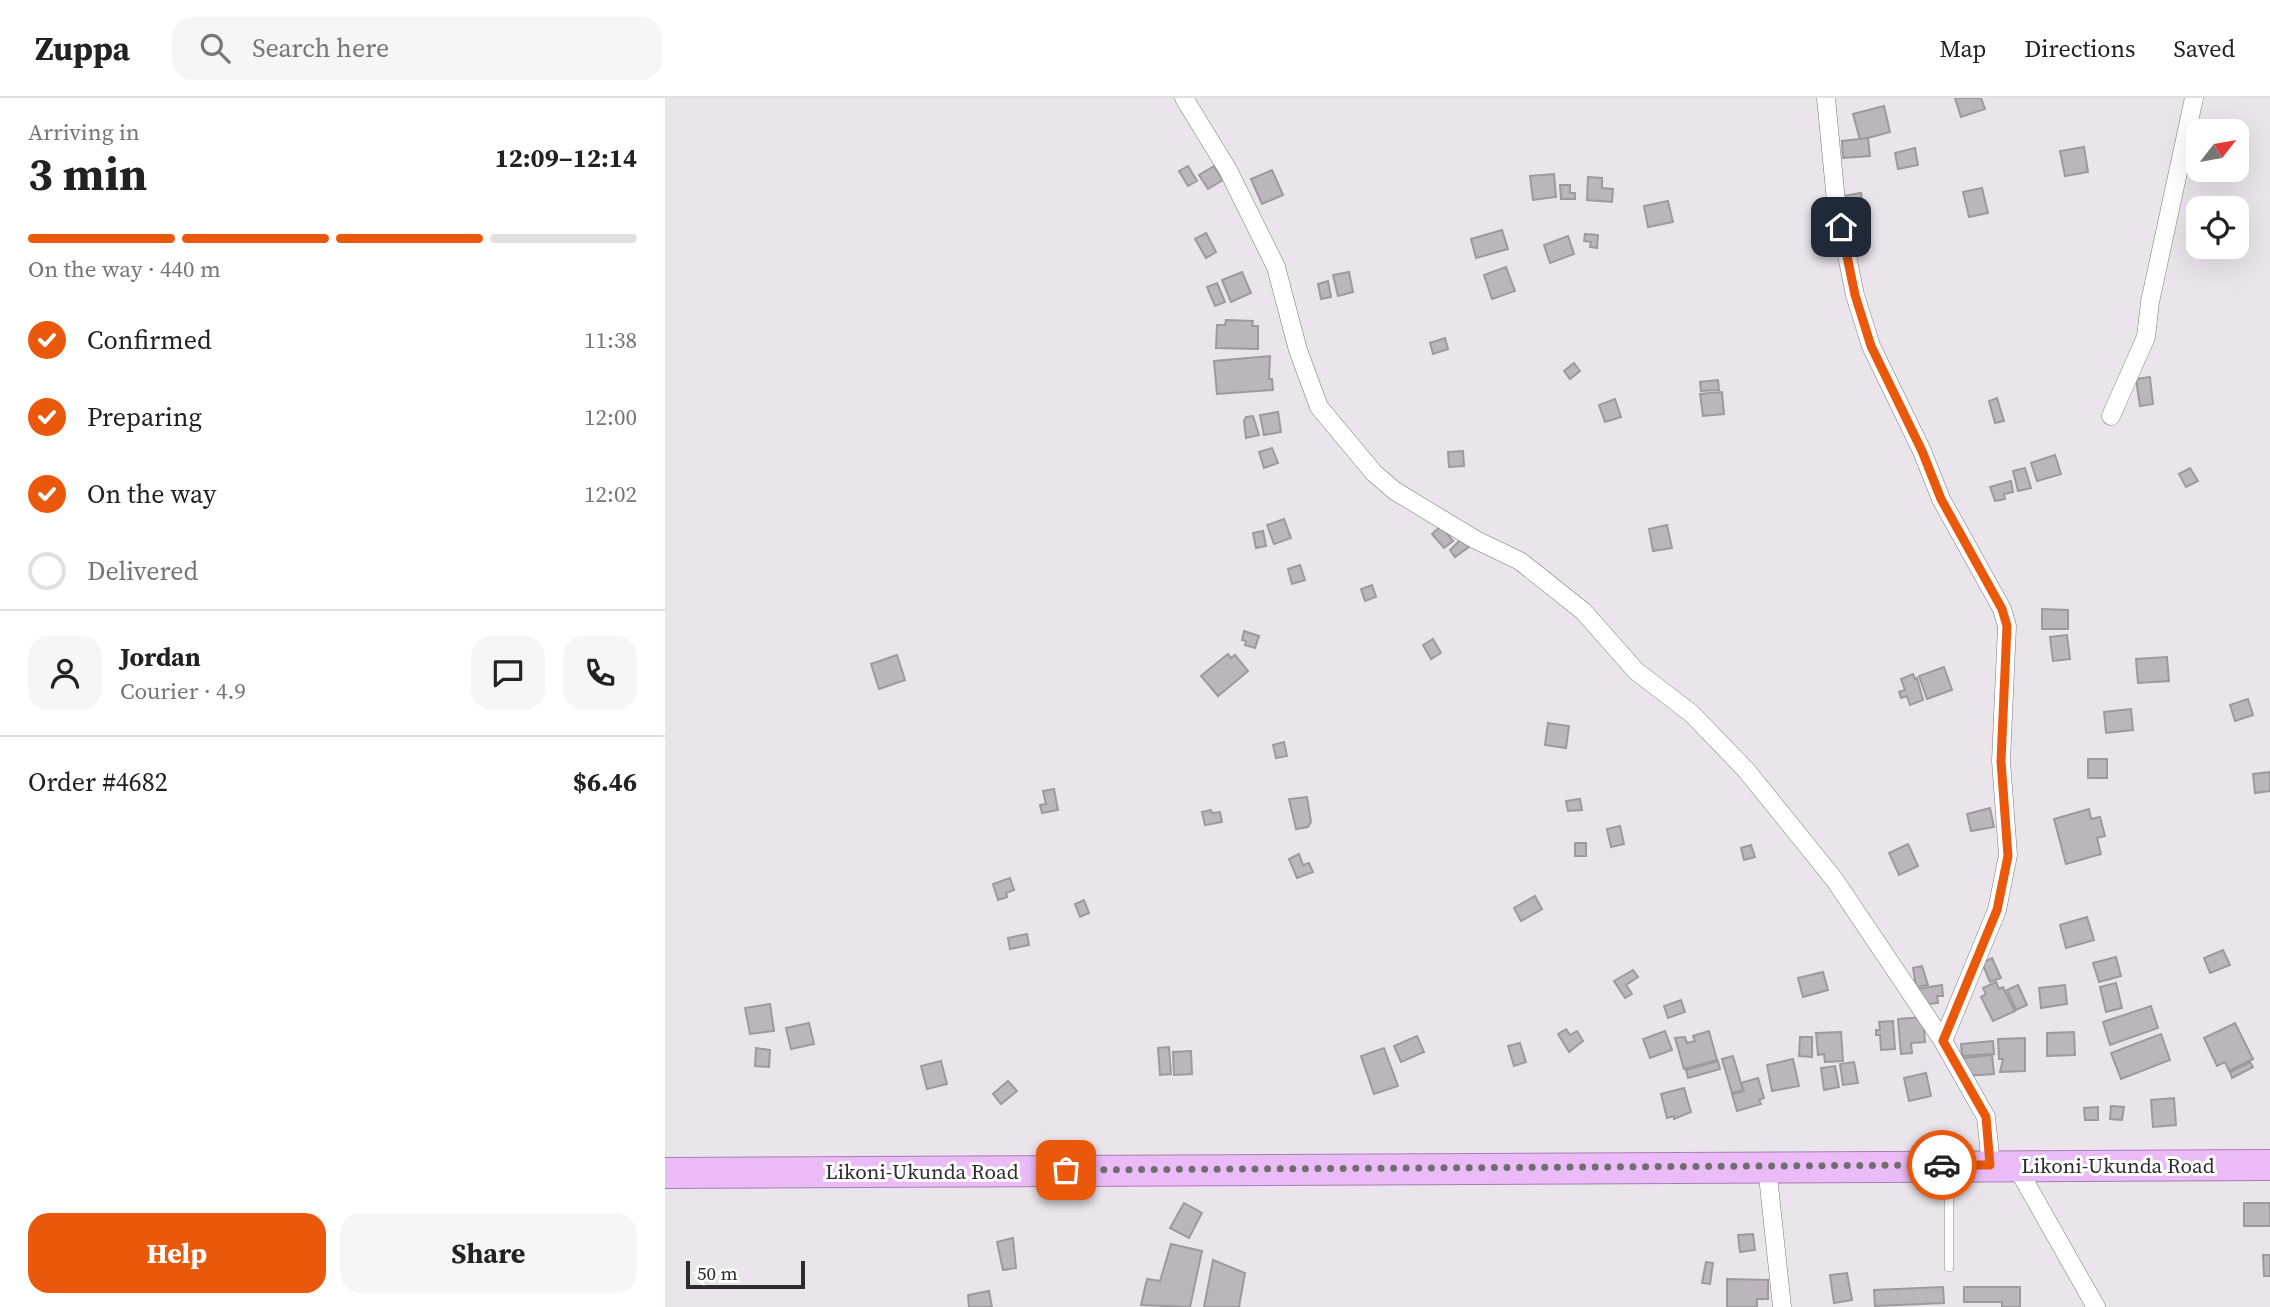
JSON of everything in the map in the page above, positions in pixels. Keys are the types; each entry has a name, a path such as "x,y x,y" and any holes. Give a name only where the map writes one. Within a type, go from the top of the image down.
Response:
{"highway":[{"name":"Likoni-Ukunda Road","path":"665,1172 2003,1164 2270,1166"}],"street":[{"path":"1184,98 1228,170 1276,267 1298,350 1318,407 1374,473 1395,491 1476,540 1520,561 1583,611 1636,671 1692,714 1746,770 1834,879 1943,1041 1986,1117 2003,1164 2096,1307"},
{"path":"1826,98 1836,201 1855,295 1871,346 1922,451 1941,499 2002,609 2007,626 2001,761 2008,856 1997,910 1943,1041"},
{"path":"2111,416 2146,337 2150,302 2194,98"},
{"path":"1767,1167 1781,1307"}],"lane":[{"path":"1949,1165 1949,1267"}],"building":[{"path":"1955,98 1981,98 1985,109 1961,117"},
{"path":"1884,106 1890,132 1860,140 1853,114"},
{"path":"1868,138 1870,156 1843,158 1842,141"},
{"path":"2084,147 2088,172 2065,176 2060,151"},
{"path":"1915,148 1918,165 1898,169 1895,153"},
{"path":"1188,166 1197,181 1188,186 1179,171"},
{"path":"1214,166 1223,180 1208,189 1199,175"},
{"path":"1272,170 1283,195 1262,204 1251,179"},
{"path":"1554,174 1556,197 1533,200 1530,176"},
{"path":"1588,177 1602,178 1602,188 1613,189 1612,202 1587,200"},
{"path":"1560,185 1570,185 1570,193 1575,193 1575,199 1561,199"},
{"path":"1982,188 1988,213 1969,217 1963,192"},
{"path":"1861,193 1864,211 1846,214 1843,196"},
{"path":"1668,201 1673,222 1648,227 1644,206"},
{"path":"1502,230 1508,249 1476,258 1471,239"},
{"path":"1206,233 1216,252 1206,258 1195,239"},
{"path":"1585,234 1598,235 1597,248 1590,247 1591,242 1584,241"},
{"path":"1568,236 1574,254 1550,263 1544,245"},
{"path":"1506,267 1515,291 1492,299 1484,275"},
{"path":"1242,272 1251,293 1231,302 1222,280"},
{"path":"1349,272 1353,292 1338,296 1333,275"},
{"path":"1328,281 1331,297 1321,299 1318,284"},
{"path":"1217,283 1225,302 1215,306 1207,287"},
{"path":"1226,320 1253,321 1252,326 1258,326 1258,349 1216,348 1217,325 1225,325"},
{"path":"1445,338 1448,349 1433,354 1430,343"},
{"path":"1270,356 1269,379 1272,379 1273,390 1217,394 1214,361"},
{"path":"1574,363 1580,371 1570,379 1564,371"},
{"path":"2150,377 2153,404 2140,406 2136,379"},
{"path":"1718,380 1719,390 1701,391 1700,382"},
{"path":"1722,392 1724,414 1703,416 1700,394"},
{"path":"1997,398 2004,421 1995,423 1989,401"},
{"path":"1615,399 1621,417 1605,422 1599,405"},
{"path":"1278,412 1281,432 1264,435 1260,415"},
{"path":"1253,416 1259,435 1246,438 1244,421 1246,417"},
{"path":"1272,448 1278,463 1264,468 1259,452"},
{"path":"1463,451 1464,466 1449,467 1448,452"},
{"path":"2055,455 2061,474 2037,481 2031,463"},
{"path":"2025,468 2031,488 2018,491 2013,471"},
{"path":"2190,468 2198,481 2186,487 2179,474"},
{"path":"2011,481 2013,492 2004,494 2005,499 1995,501 1990,487"},
{"path":"1284,519 1291,538 1274,544 1267,525"},
{"path":"1667,525 1672,548 1653,551 1649,529"},
{"path":"1441,526 1453,541 1444,548 1432,534"},
{"path":"1263,531 1266,546 1256,548 1253,533"},
{"path":"1463,537 1469,547 1455,557 1450,550"},
{"path":"1300,565 1305,580 1292,584 1288,569"},
{"path":"1372,585 1376,597 1365,601 1361,589"},
{"path":"2042,609 2068,610 2068,629 2042,629"},
{"path":"1244,631 1259,636 1255,648 1245,645 1246,641 1242,640"},
{"path":"2067,635 2070,659 2053,661 2050,637"},
{"path":"1433,639 1441,653 1431,659 1423,645"},
{"path":"1228,654 1231,658 1235,655 1248,671 1218,696 1201,676"},
{"path":"897,655 905,680 879,689 871,664"},
{"path":"2167,657 2169,681 2138,683 2136,659"},
{"path":"1944,667 1952,690 1927,699 1919,676"},
{"path":"1913,674 1915,679 1917,678 1923,700 1910,705 1907,696 1901,698 1899,692 1905,690 1901,679"},
{"path":"2248,699 2253,715 2235,721 2230,705"},
{"path":"2131,709 2133,730 2106,733 2104,712"},
{"path":"1548,723 1569,726 1566,748 1545,745"},
{"path":"1284,742 1287,756 1276,758 1273,745"},
{"path":"2088,759 2107,759 2107,778 2088,778"},
{"path":"2270,772 2270,791 2255,793 2253,774"},
{"path":"1054,789 1058,810 1042,813 1040,805 1046,804 1043,791"},
{"path":"1307,797 1311,822 1308,827 1296,829 1289,799"},
{"path":"1580,799 1582,810 1568,811 1566,801"},
{"path":"1990,808 1994,827 1971,831 1967,814"},
{"path":"2089,809 2091,819 2100,817 2105,836 2097,838 2101,854 2066,864 2054,819"},
{"path":"1211,810 1212,813 1220,812 1222,822 1205,825 1202,812"},
{"path":"1620,826 1624,844 1611,847 1607,829"},
{"path":"1575,843 1586,843 1586,856 1575,856"},
{"path":"1908,844 1918,866 1899,875 1889,853"},
{"path":"1751,845 1755,857 1744,860 1741,848"},
{"path":"1299,854 1303,865 1309,863 1313,872 1297,878 1289,859"},
{"path":"1010,878 1014,890 1006,893 1007,897 998,900 993,884"},
{"path":"1535,896 1542,909 1521,921 1514,908"},
{"path":"1084,900 1089,913 1080,917 1075,904"},
{"path":"2087,917 2094,940 2066,948 2060,925"},
{"path":"1027,934 1029,945 1010,949 1008,938"},
{"path":"2223,950 2230,965 2210,973 2204,958"},
{"path":"2116,957 2121,976 2099,982 2093,963"},
{"path":"1992,958 2001,978 1990,982 1982,963"},
{"path":"1922,966 1928,985 1916,987 1913,968"},
{"path":"1633,970 1638,977 1626,985 1632,994 1625,998 1614,981"},
{"path":"1823,972 1828,990 1803,997 1798,978"},
{"path":"1996,982 1999,989 2003,987 2015,1011 1993,1021 1981,997 1986,994 1983,988"},
{"path":"2116,983 2122,1008 2106,1012 2100,987"},
{"path":"1942,985 1943,996 1937,996 1938,1003 1921,1005 1917,989"},
{"path":"2018,985 2027,1005 2016,1010 2007,990"},
{"path":"2065,985 2067,1004 2041,1008 2039,988"},
{"path":"1681,1000 1685,1012 1668,1018 1664,1006"},
{"path":"770,1004 774,1031 750,1034 745,1008"},
{"path":"2151,1006 2158,1028 2110,1045 2103,1022"},
{"path":"1923,1017 1925,1042 1911,1043 1912,1053 1901,1054 1898,1019"},
{"path":"1893,1021 1895,1049 1881,1050 1880,1035 1876,1035 1876,1030 1880,1030 1879,1022"},
{"path":"809,1023 814,1044 791,1049 786,1028"},
{"path":"2235,1023 2253,1059 2229,1071 2225,1062 2217,1066 2204,1038"},
{"path":"1566,1029 1570,1035 1577,1031 1583,1041 1569,1052 1558,1034"},
{"path":"1665,1031 1672,1050 1650,1058 1643,1039"},
{"path":"1709,1031 1717,1060 1684,1069 1675,1038 1685,1037 1687,1043 1695,1041 1693,1036"},
{"path":"1841,1032 1843,1061 1825,1062 1824,1054 1818,1055 1816,1033"},
{"path":"2074,1032 2075,1055 2047,1056 2047,1033"},
{"path":"2161,1034 2170,1060 2121,1079 2111,1053"},
{"path":"1417,1036 1424,1052 1401,1062 1394,1046"},
{"path":"1800,1037 1812,1037 1812,1057 1799,1056"},
{"path":"2025,1038 2025,1071 2000,1072 2003,1059 1999,1059 1998,1039"},
{"path":"1993,1041 1994,1054 1962,1056 1961,1044"},
{"path":"1520,1043 1526,1062 1514,1066 1508,1046"},
{"path":"1169,1047 1171,1074 1160,1075 1158,1048"},
{"path":"756,1048 770,1050 769,1067 755,1066"},
{"path":"1384,1048 1398,1086 1374,1094 1361,1056"},
{"path":"1191,1051 1192,1074 1174,1075 1173,1052"},
{"path":"1992,1055 1994,1074 1965,1076 1963,1058"},
{"path":"1733,1056 1743,1090 1732,1093 1722,1059"},
{"path":"1793,1059 1799,1086 1772,1091 1767,1065"},
{"path":"941,1061 947,1084 927,1089 921,1066"},
{"path":"1718,1061 1720,1069 1688,1078 1686,1070"},
{"path":"1854,1062 1858,1083 1843,1085 1840,1064"},
{"path":"2250,1062 2253,1067 2232,1078 2230,1072"},
{"path":"1835,1066 1839,1087 1824,1090 1821,1068"},
{"path":"1926,1073 1931,1096 1909,1101 1904,1078"},
{"path":"1758,1078 1764,1098 1759,1100 1761,1104 1737,1111 1732,1094 1744,1091 1741,1083"},
{"path":"1008,1081 1017,1091 1001,1104 993,1094"},
{"path":"1684,1088 1691,1112 1674,1119 1674,1116 1667,1118 1661,1094"},
{"path":"2174,1098 2176,1125 2153,1127 2151,1100"},
{"path":"2111,1106 2124,1107 2122,1120 2110,1119"},
{"path":"2098,1107 2098,1120 2085,1120 2084,1108"},
{"path":"1184,1203 1202,1213 1189,1238 1170,1228"},
{"path":"2244,1203 2270,1203 2270,1226 2244,1226"},
{"path":"1753,1234 1755,1250 1740,1252 1738,1235"},
{"path":"1013,1238 1016,1268 1003,1270 997,1242"},
{"path":"1171,1244 1202,1251 1190,1307 1141,1305 1147,1279 1160,1281"},
{"path":"2263,1255 2270,1255 2270,1276 2264,1276"},
{"path":"1213,1260 1245,1273 1239,1307 1204,1307"},
{"path":"1706,1262 1713,1263 1710,1284 1702,1283"},
{"path":"1847,1273 1852,1300 1834,1303 1830,1275"},
{"path":"1727,1279 1768,1280 1768,1299 1757,1299 1757,1307 1727,1307"},
{"path":"1943,1287 1944,1303 1875,1306 1874,1290"},
{"path":"1964,1287 2020,1287 2020,1307 2002,1307 2002,1302 1964,1302"},
{"path":"989,1291 992,1307 969,1307 968,1295"}],"way so far":[{"path":"1066,1170 1942,1165"}],"route":[{"path":"1841,227 1855,295 1871,346 1922,451 1941,499 2002,609 2007,626 2007,683 2001,761 2008,856 1997,910 1943,1041 1960,1076 1986,1117 1990,1165 1942,1165"}]}
